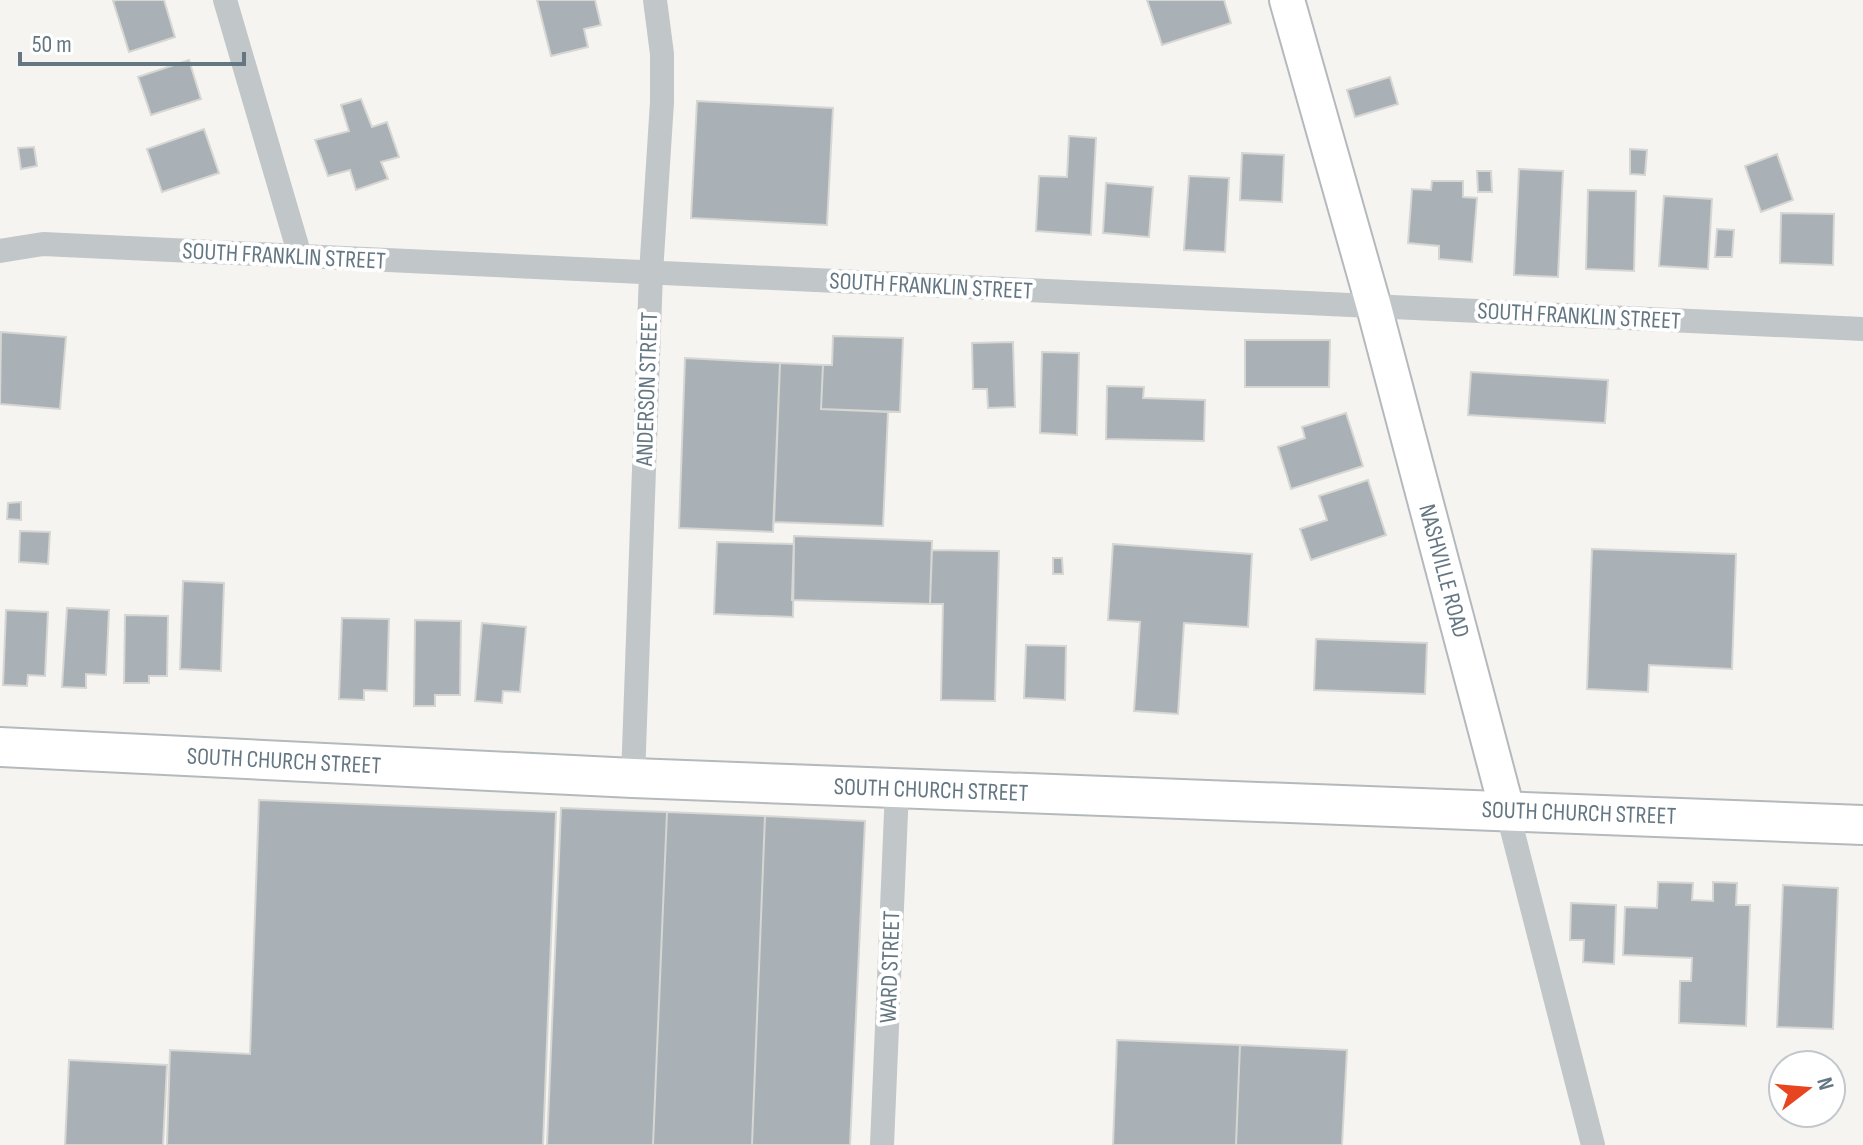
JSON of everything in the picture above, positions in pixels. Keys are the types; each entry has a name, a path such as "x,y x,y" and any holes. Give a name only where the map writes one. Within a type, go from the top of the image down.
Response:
{"main road":[{"name":"NASHVILLE ROAD","path":"1287,0 1374,307 1507,810"},
{"name":"SOUTH CHURCH STREET","path":"0,747 633,778 1863,825"}],"street":[{"path":"225,0 300,256"},
{"name":"ANDERSON STREET","path":"633,778 651,273 662,102 662,54 655,0"},
{"name":"SOUTH FRANKLIN STREET","path":"0,251 43,244 1863,329"},
{"name":"WARD STREET","path":"882,1145 897,789"},
{"name":"NASHVILLE ROAD","path":"1507,810 1593,1145"}],"building":[{"path":"164,0 175,37 129,52 113,1"},
{"path":"537,0 595,0 601,25 584,29 588,47 551,56"},
{"path":"1147,0 1224,0 1231,23 1162,45"},
{"path":"189,60 201,99 151,115 138,77"},
{"path":"1390,77 1398,104 1355,117 1347,90"},
{"path":"361,99 372,127 387,122 399,157 381,162 388,179 356,190 350,170 328,176 315,140 349,131 341,105"},
{"path":"697,101 833,108 827,225 691,218"},
{"path":"204,129 219,173 162,192 147,149"},
{"path":"1069,136 1096,138 1091,235 1036,231 1039,176 1067,177"},
{"path":"34,147 37,166 21,169 18,148"},
{"path":"1630,149 1647,150 1645,175 1630,174"},
{"path":"1242,153 1284,155 1282,202 1240,200"},
{"path":"1777,154 1793,200 1761,212 1745,166"},
{"path":"1519,169 1563,171 1558,277 1514,275"},
{"path":"1477,171 1491,171 1492,192 1478,192"},
{"path":"1189,176 1229,178 1225,252 1184,250"},
{"path":"1432,181 1463,181 1463,197 1477,198 1472,262 1439,259 1439,246 1408,243 1412,189 1431,190"},
{"path":"1106,183 1153,187 1149,237 1103,233"},
{"path":"1588,190 1636,191 1634,271 1586,269"},
{"path":"1664,196 1712,199 1708,269 1659,266"},
{"path":"1781,213 1834,214 1833,265 1780,263"},
{"path":"1717,229 1734,230 1732,257 1715,257"},
{"path":"1,332 66,337 60,409 0,404"},
{"path":"833,336 903,338 900,412 821,409 823,365 832,365"},
{"path":"1245,340 1330,340 1329,387 1245,387"},
{"path":"1013,342 1015,407 988,408 987,389 973,389 972,343"},
{"path":"1042,352 1079,353 1077,435 1040,433"},
{"path":"685,358 780,363 773,532 679,528"},
{"path":"780,363 823,365 821,409 888,412 883,526 774,522"},
{"path":"1471,372 1608,380 1605,423 1468,415"},
{"path":"1107,386 1144,387 1143,398 1205,400 1204,441 1106,439"},
{"path":"1346,413 1363,466 1291,489 1278,447 1305,438 1302,427"},
{"path":"1368,480 1386,535 1311,560 1300,529 1327,520 1319,496"},
{"path":"21,502 21,520 7,519 8,503"},
{"path":"20,531 50,532 48,564 19,562"},
{"path":"794,536 932,541 930,604 792,600"},
{"path":"717,542 794,544 793,617 714,614"},
{"path":"1113,544 1252,554 1248,627 1184,623 1178,714 1134,711 1140,622 1108,620"},
{"path":"1592,549 1736,554 1732,669 1649,665 1648,692 1587,689"},
{"path":"932,550 999,551 995,701 941,700 943,604 930,604"},
{"path":"1053,558 1062,558 1063,574 1053,574"},
{"path":"183,581 224,583 221,671 180,669"},
{"path":"67,608 109,610 106,675 86,674 86,688 62,687"},
{"path":"6,610 48,612 45,676 28,675 27,686 3,685"},
{"path":"125,615 168,616 167,676 149,676 149,683 124,683"},
{"path":"342,618 389,619 387,691 364,690 364,700 339,699"},
{"path":"415,620 461,621 460,695 435,695 435,706 414,706"},
{"path":"482,623 526,627 520,692 503,691 502,703 475,701"},
{"path":"1316,639 1427,643 1425,694 1314,690"},
{"path":"1026,645 1066,646 1065,700 1024,698"},
{"path":"259,800 556,812 543,1145 167,1145 170,1050 250,1054"},
{"path":"561,808 667,812 653,1145 547,1145"},
{"path":"667,812 765,816 752,1145 653,1145"},
{"path":"765,816 865,821 850,1145 752,1145"},
{"path":"1658,882 1693,883 1692,900 1713,901 1713,882 1737,883 1736,905 1750,905 1746,1026 1679,1023 1680,981 1691,981 1692,958 1623,955 1625,907 1657,908"},
{"path":"1783,885 1838,888 1833,1029 1777,1027"},
{"path":"1571,903 1616,905 1614,964 1583,962 1584,940 1570,940"},
{"path":"1117,1040 1240,1045 1236,1145 1113,1145"},
{"path":"1240,1045 1347,1050 1342,1145 1236,1145"},
{"path":"69,1060 167,1065 163,1145 65,1145"}]}
